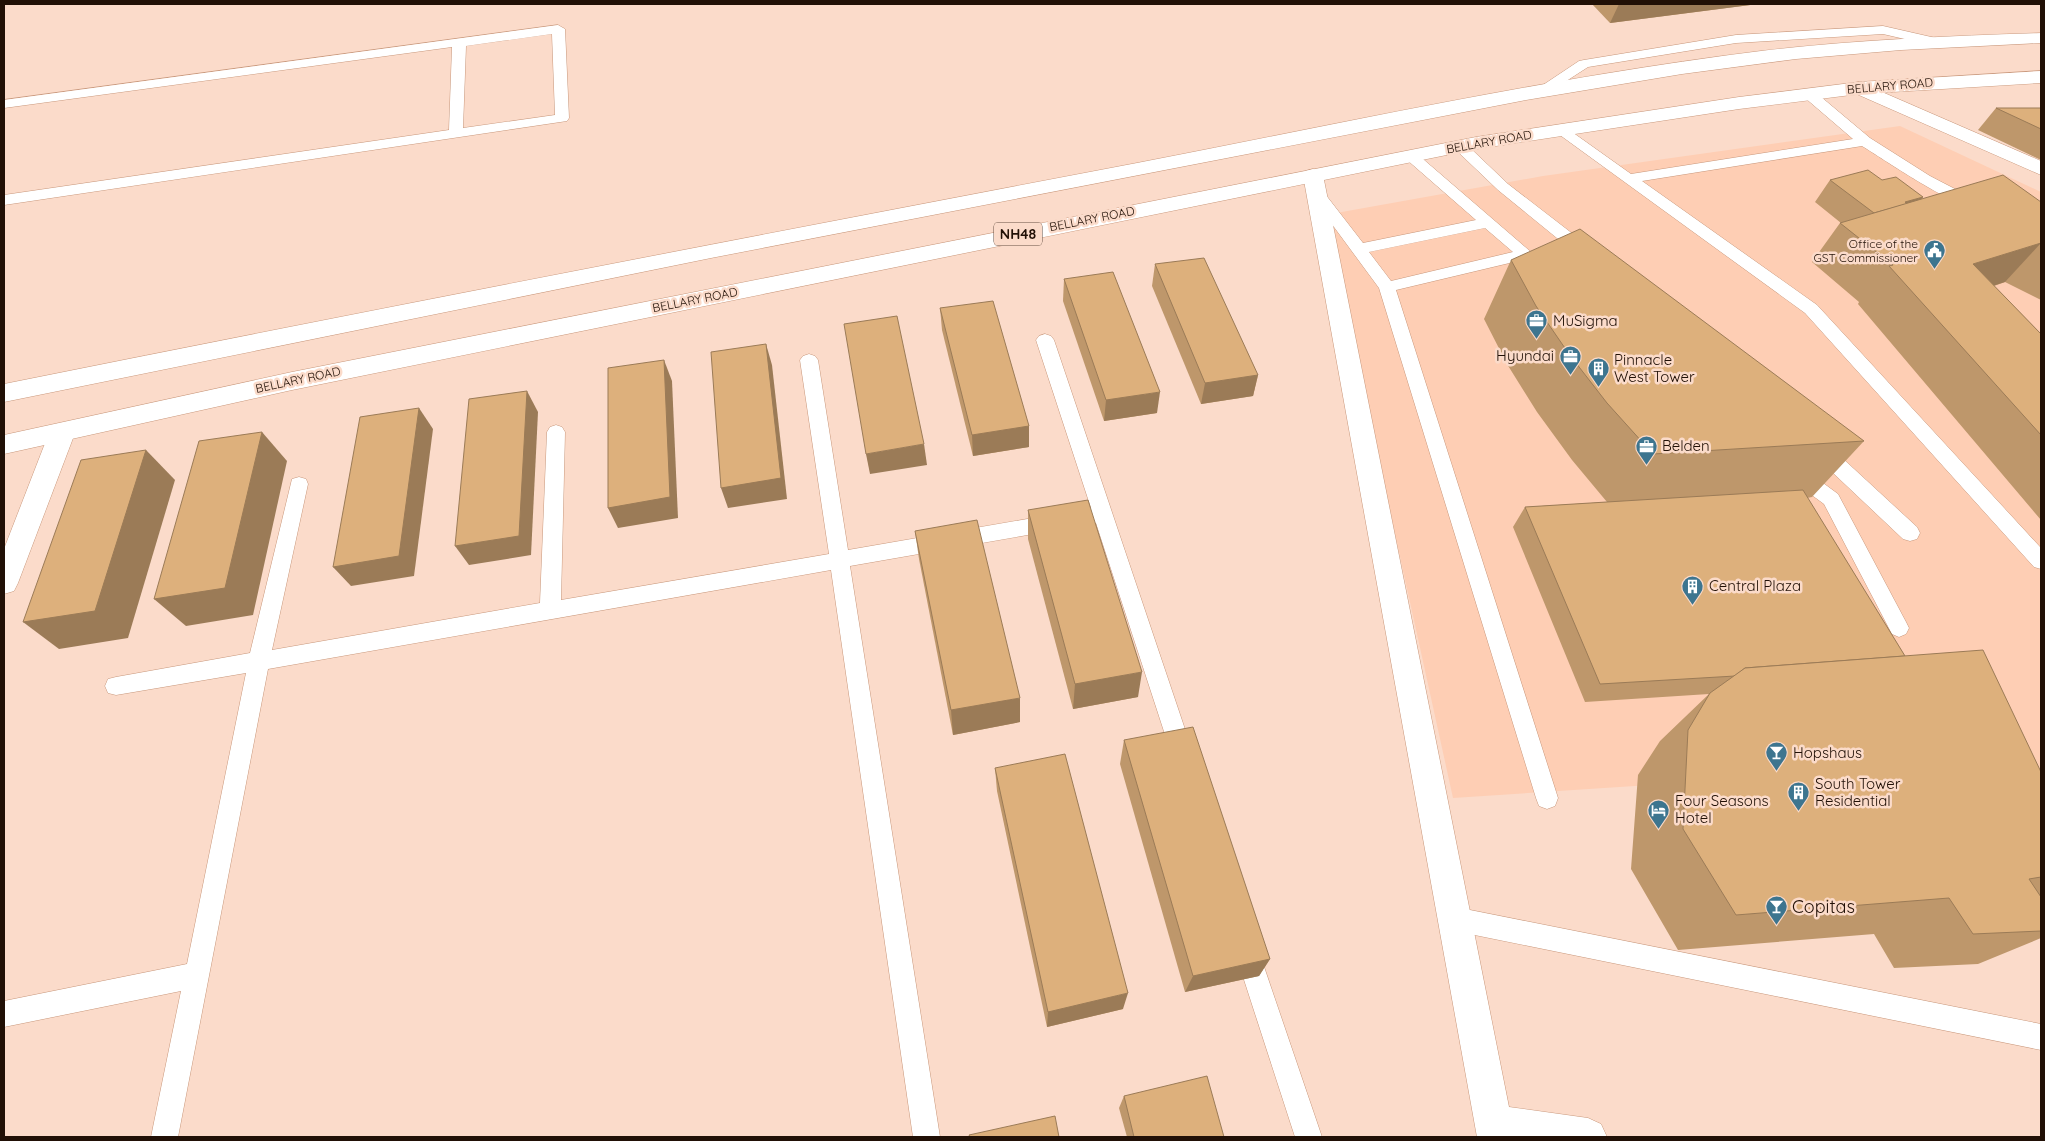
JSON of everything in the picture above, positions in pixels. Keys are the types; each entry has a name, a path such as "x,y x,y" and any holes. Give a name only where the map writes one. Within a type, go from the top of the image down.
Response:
{"main road":[{"path":"4,393 662,260 1648,73 1764,57 1872,46 2041,38"},
{"name":"BELLARY ROAD","path":"4,445 292,381 1315,184 1411,156 1560,130 1809,94 1859,88 1954,81 2041,78"},
{"path":"1859,88 2041,168"},
{"path":"1315,184 1495,1130 1588,1137"},
{"path":"4,583 62,433"}],"lane":[{"path":"4,104 558,29 562,118 456,132 4,200"},
{"path":"456,132 459,42"},
{"path":"1809,94 1865,141 1925,179 1983,210"},
{"path":"1560,130 1811,308 2041,561"},
{"path":"1628,178 1865,141"},
{"path":"1461,147 1502,187 1600,264"},
{"path":"1411,156 1555,279"},
{"path":"1315,184 1359,249 1388,287 1403,343 1547,798"},
{"path":"1359,249 1488,222"},
{"path":"1388,287 1525,254"},
{"path":"1045,340 1190,778"},
{"path":"809,360 927,1137"},
{"path":"550,610 556,432"},
{"path":"1805,436 1910,534"},
{"path":"1783,464 1831,499 1899,628"},
{"path":"164,1137 259,661 299,484"},
{"path":"116,686 1103,514"},
{"path":"1455,919 2041,1038"},
{"path":"1240,930 1309,1137"},
{"path":"4,1014 196,975"}],"shaded area":[{"path":"1900,126 2041,192 2041,875 1877,770 1453,798 1325,215 1543,176"}],"building":[{"path":"1996,108 2041,108 2041,129"},
{"path":"1868,170 1882,180 1896,177 1923,197 1905,202 1907,204 1874,213 1830,180"},
{"path":"2003,175 2041,202 2041,243 1973,264 2041,334 2041,435 1889,266 1893,265 1840,223"},
{"path":"1580,229 1864,441 1653,454 1607,403 1569,354 1536,306 1511,260"},
{"path":"1204,258 1258,375 1205,383 1155,264"},
{"path":"1113,272 1160,392 1106,400 1064,279"},
{"path":"993,301 1029,426 972,435 940,308"},
{"path":"897,316 924,444 866,454 844,324"},
{"path":"766,344 781,478 721,488 711,352"},
{"path":"664,360 670,497 608,508 608,368"},
{"path":"527,391 519,536 455,546 469,399"},
{"path":"419,408 399,556 333,567 360,417"},
{"path":"262,432 225,588 154,599 199,441"},
{"path":"146,450 95,611 23,622 81,460"},
{"name":"Central Plaza","path":"1803,490 1905,656 1745,668 1735,676 1600,684 1525,507"},
{"path":"1088,500 1142,672 1075,684 1028,510"},
{"path":"977,520 1020,698 951,710 915,531"},
{"name":"South Tower Residential","path":"1983,650 2041,772 2041,877 2029,879 2041,897 2041,931 1973,934 1949,898 1736,915 1683,829 1688,730 1710,693 1745,668"},
{"path":"1193,727 1270,959 1193,976 1124,740"},
{"path":"1065,754 1128,993 1048,1012 995,768"},
{"path":"1207,1076 1224,1137 1134,1137 1124,1096"},
{"path":"1055,1116 1059,1137 970,1137 969,1135"}],"place":[{"name":"Office of the GST Commissioner","path":"1934,270"},
{"name":"MuSigma","path":"1537,340"},
{"name":"Hyundai","path":"1570,375"},
{"name":"Pinnacle West Tower","path":"1598,388"},
{"name":"Belden","path":"1646,465"},
{"name":"Central Plaza","path":"1693,605"},
{"name":"Hopshaus","path":"1777,772"},
{"name":"South Tower Residential","path":"1799,812"},
{"name":"Four Seasons Hotel","path":"1659,829"},
{"name":"Copitas","path":"1776,926"}]}
